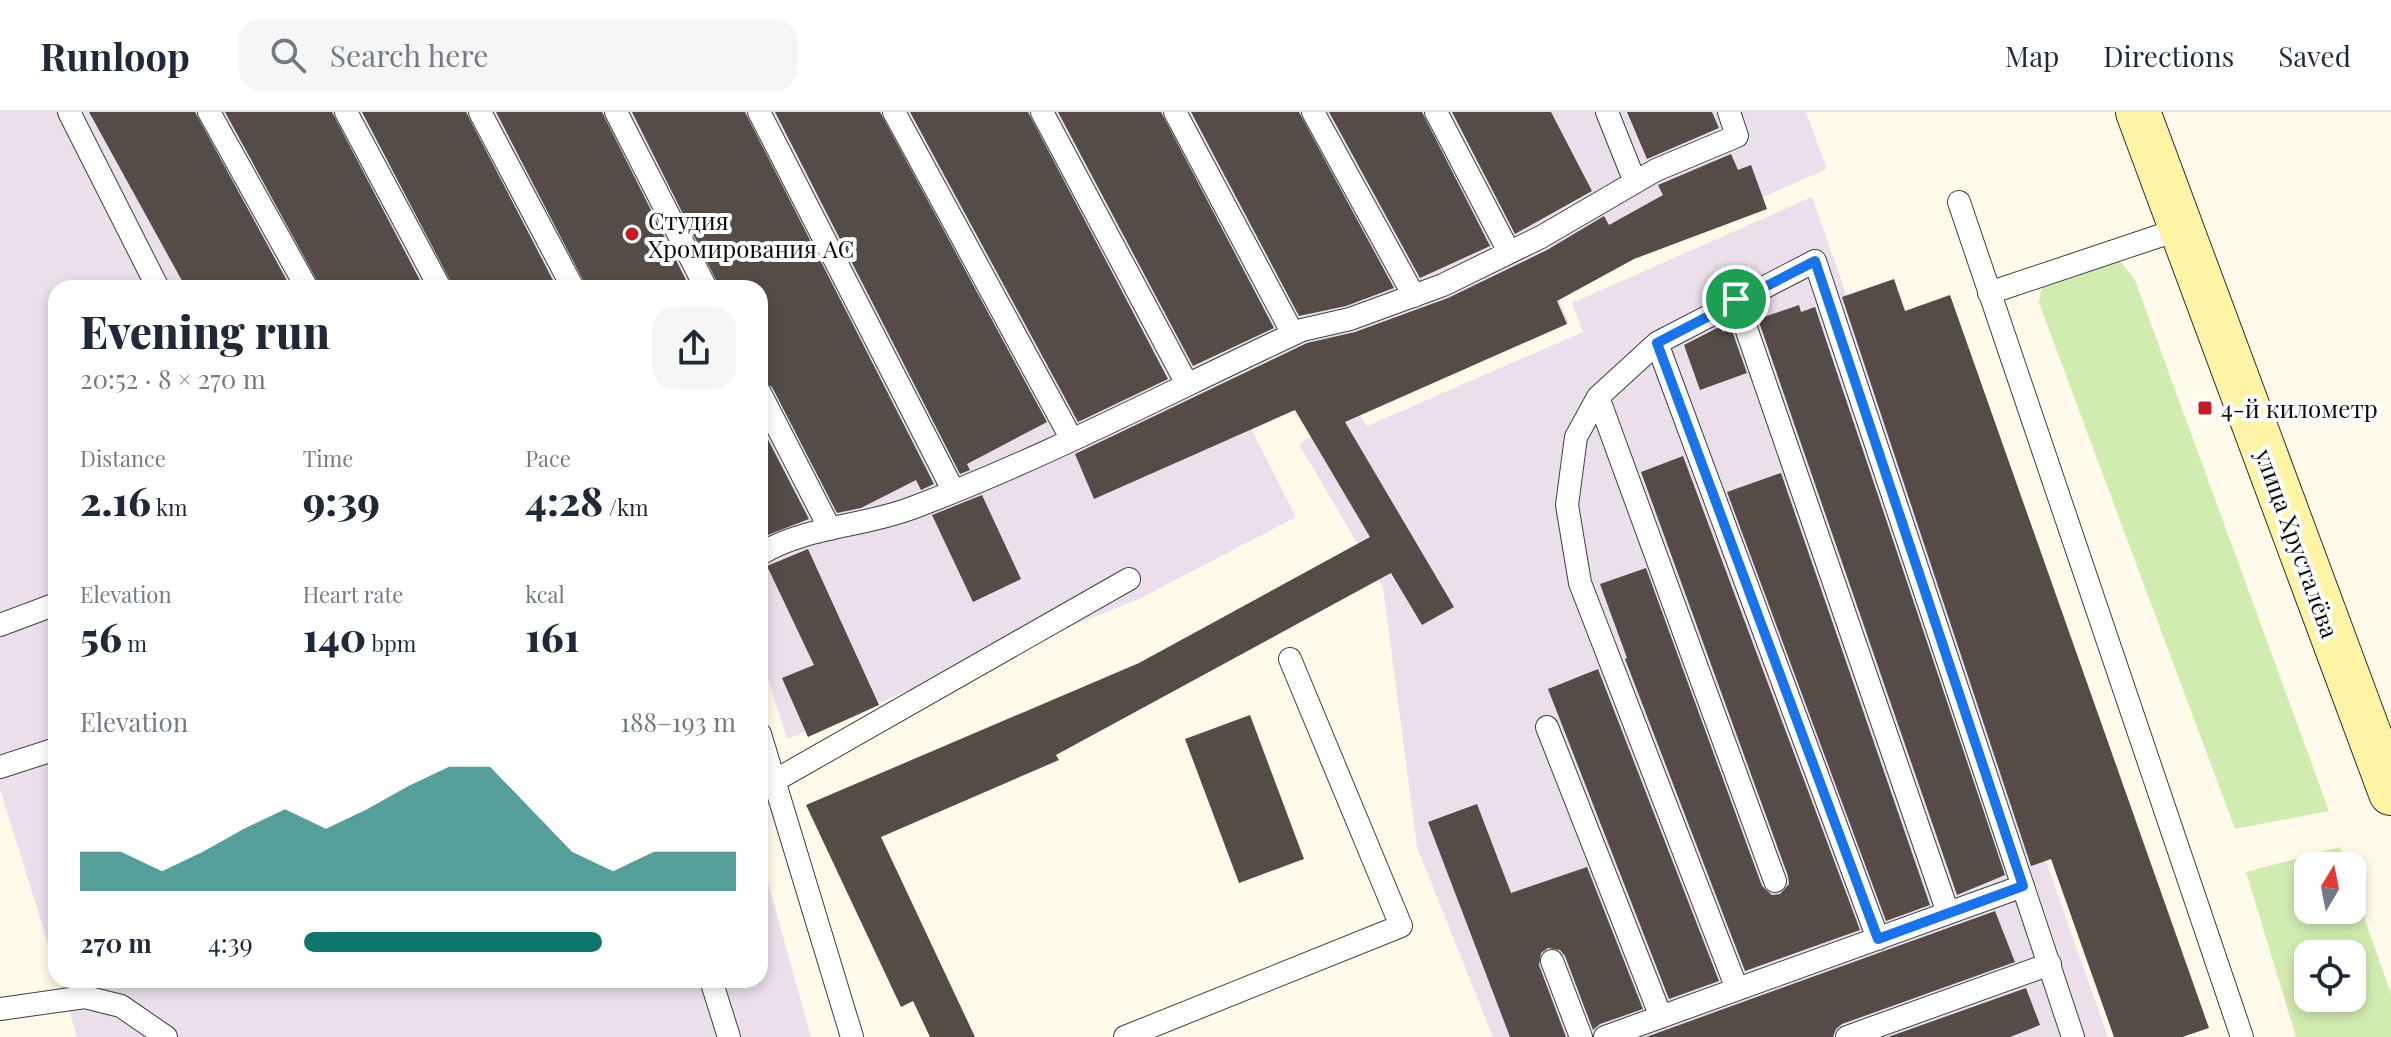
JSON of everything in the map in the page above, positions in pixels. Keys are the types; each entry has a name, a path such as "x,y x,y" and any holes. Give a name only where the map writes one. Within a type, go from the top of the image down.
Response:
{"main road":[{"name":"улица Хрусталёва","path":"2138,112 2389,781"}],"lane":[{"path":"69,112 154,280"},
{"path":"209,112 303,280"},
{"path":"346,112 436,280"},
{"path":"480,112 569,280"},
{"path":"616,112 702,280"},
{"path":"759,112 953,490"},
{"path":"894,112 1071,438"},
{"path":"1042,112 1187,384"},
{"path":"1175,112 1293,334"},
{"path":"1313,112 1414,296"},
{"path":"1436,112 1509,252"},
{"path":"1607,112 1635,182"},
{"path":"768,550 808,532 910,509 1293,334 1350,319 1443,285 1541,237 1635,182 1737,136 1729,112"},
{"path":"1959,202 2242,1037"},
{"path":"1989,293 2180,229"},
{"path":"1737,989 1580,583 1567,505 1576,437 1598,397 1657,343 1736,299 1815,261 2073,1037"},
{"path":"1736,299 1948,913"},
{"path":"1657,343 1878,939"},
{"path":"1598,397 1775,881"},
{"path":"768,409 830,529"},
{"path":"774,781 1129,579"},
{"path":"0,625 48,607"},
{"path":"1125,1037 1401,926 1290,659"},
{"path":"1547,727 1661,1017"},
{"path":"0,767 48,752"},
{"path":"768,761 852,1037"},
{"path":"1605,1037 2023,886"},
{"path":"1552,961 1581,1037"},
{"path":"1847,1037 2050,964"},
{"path":"714,988 729,1037"},
{"path":"0,1009 85,997 121,1006 166,1037"}],"shaded area":[{"path":"0,112 1806,112 1827,169 1554,288 1569,323 1373,404 1358,368 1247,420 1296,517 1139,599 787,739 768,678 768,280 48,280 48,741 0,755"},
{"path":"1812,197 2108,1037 1493,1037 1417,847 1383,587 1299,444 1356,409 1367,426 1583,332 1572,303"},
{"path":"48,761 48,943 0,789 0,776"},
{"path":"768,883 811,1037 77,1037 62,988 768,988"}],"green space":[{"path":"2119,260 2135,280 2329,811 2235,829 2039,303 2042,285"},
{"path":"2340,847 2342,852 2321,852"},
{"path":"2294,859 2294,924 2366,922 2391,994 2391,1037 2296,1037 2246,872"}],"building":[{"path":"89,112 195,112 287,280 182,280"},
{"path":"225,112 332,112 420,280 317,280"},
{"path":"362,112 466,112 553,280 450,280"},
{"path":"496,112 602,112 686,280 583,280"},
{"path":"632,112 745,112 934,484 921,490 916,480 861,508 837,513 768,384 768,280 716,280"},
{"path":"775,112 880,112 1047,422 967,464 970,470 960,474"},
{"path":"910,112 1028,112 1168,379 1078,422"},
{"path":"1058,112 1161,112 1274,328 1193,366"},
{"path":"1191,112 1299,112 1394,288 1346,306 1299,316"},
{"path":"1329,112 1422,112 1490,246 1420,278"},
{"path":"1452,112 1551,112 1592,191 1515,234"},
{"path":"1627,112 1712,112 1719,128 1647,159"},
{"path":"1731,154 1738,170 1751,165 1767,209 1634,259 1557,301 1567,324 1345,422 1454,607 1422,625 1391,573 1056,755 1059,760 881,837 975,1037 930,1037 913,1001 901,1007 806,805 1139,663 1370,537 1295,410 1094,499 1075,454 1307,343 1355,332 1448,298 1547,250 1604,216 1609,225 1663,195 1658,185"},
{"path":"1894,279 1905,311 1950,295 2209,1028 2182,1037 2114,1037 2051,859 2031,866 1842,297"},
{"path":"1799,305 1801,312 1815,307 2005,875 1957,895 1758,319"},
{"path":"1721,326 1723,332 1731,328 1747,373 1700,390 1684,345"},
{"path":"768,440 809,519 768,535"},
{"path":"1683,456 1860,930 1745,971 1625,659 1600,584 1646,568 1762,886 1772,895 1780,894 1789,884 1788,876 1641,472"},
{"path":"1781,473 1930,905 1886,921 1727,492"},
{"path":"982,495 1021,579 973,602 932,515"},
{"path":"808,549 879,705 808,737 782,678 814,665 768,566"},
{"path":"1598,669 1719,981 1669,999 1548,689"},
{"path":"1250,715 1304,859 1239,883 1185,739"},
{"path":"1477,804 1511,893 1587,867 1643,1009 1600,1024 1593,1030 1565,956 1560,950 1548,948 1541,953 1539,965 1566,1037 1510,1037 1428,822"},
{"path":"1995,911 2015,962 1842,1024 1833,1037 1646,1037"},
{"path":"2026,988 2040,1025 2010,1037 1888,1037"}],"place":[{"name":"Студия Хромирования АС","path":"632,234"},
{"name":"4-й километр","path":"2205,408"}],"route":[{"path":"1815,261 2023,886 1878,939 1657,343 1736,299 1815,261"}]}
